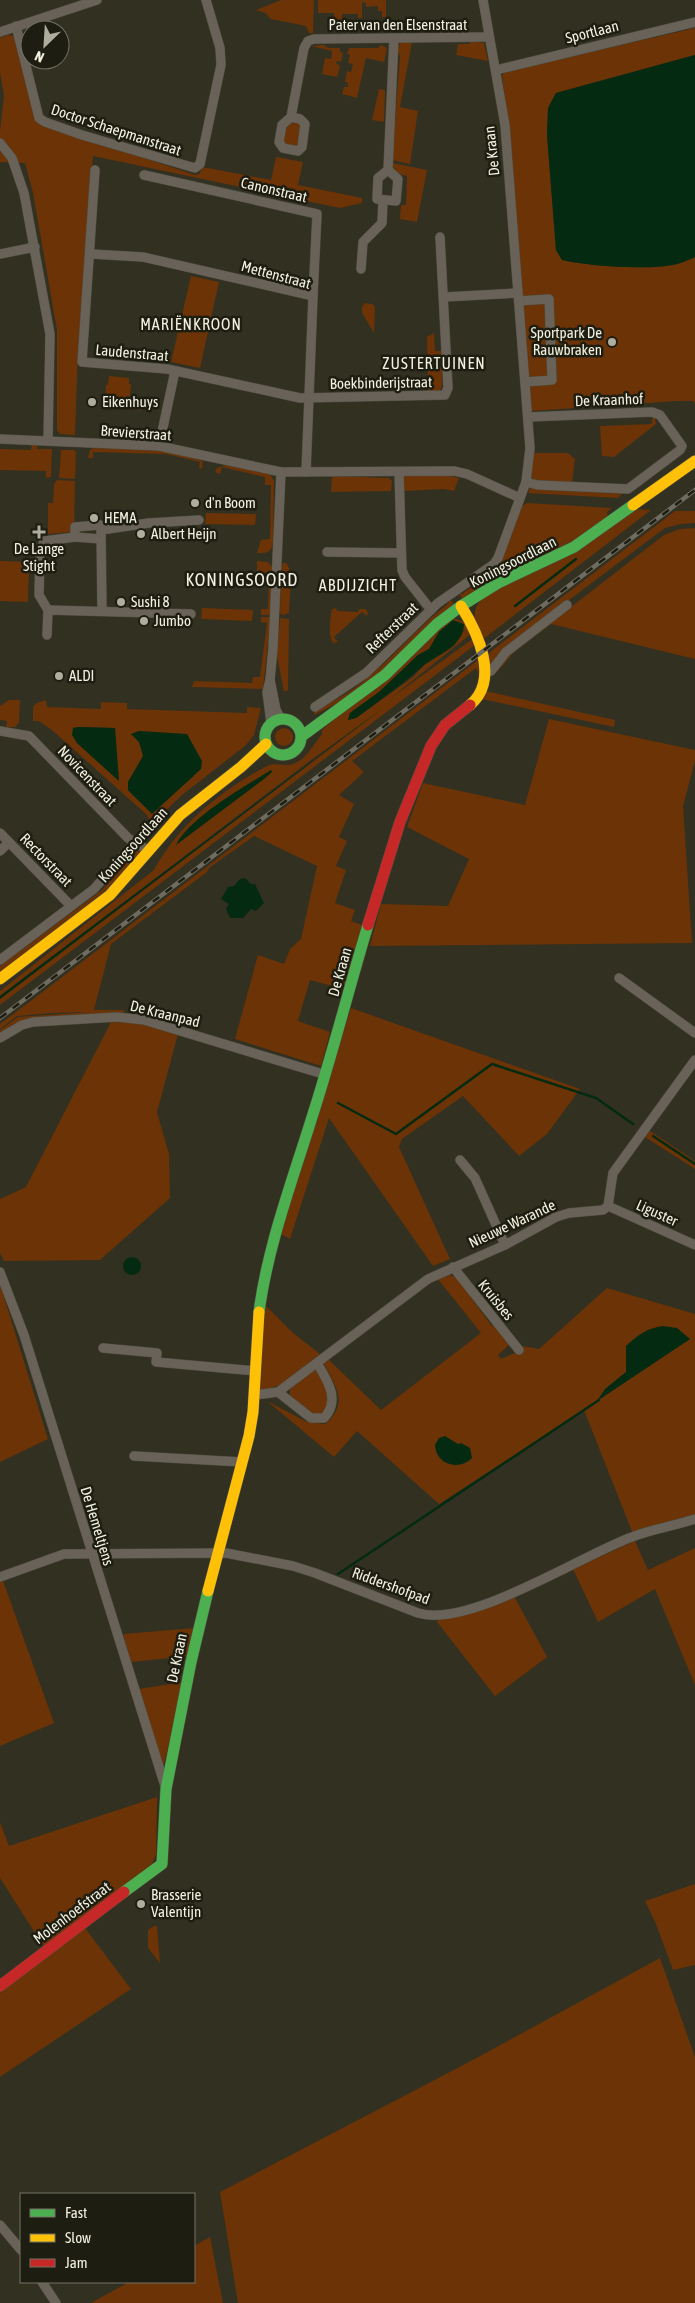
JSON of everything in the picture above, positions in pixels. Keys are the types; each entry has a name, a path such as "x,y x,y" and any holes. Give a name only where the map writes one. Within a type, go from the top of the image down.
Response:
{"street":[{"path":"0,32 97,0"},
{"name":"Doctor Schaepmanstraat","path":"16,26 39,118 45,122 82,134 195,168 200,164 221,65 220,48 206,0"},
{"name":"De Kraan","path":"483,0 506,134 530,460 526,482 498,558 488,568"},
{"name":"Sportlaan","path":"496,70 695,22"},
{"name":"Pater van den Elsenstraat","path":"291,117 304,48 308,41 314,39 488,37"},
{"path":"388,170 398,179 396,201 377,199 378,178 388,170 394,38"},
{"path":"0,143 12,158 19,176 35,247 50,334 48,441"},
{"path":"191,185 195,168"},
{"name":"Laudenstraat","path":"95,170 91,254 82,362 175,370 308,398"},
{"name":"Canonstraat","path":"144,175 317,214 314,296"},
{"path":"361,269 363,242 382,223 383,200"},
{"name":"Boekbinderijstraat","path":"308,398 445,396 448,388 440,237"},
{"path":"0,254 35,247"},
{"name":"Mettenstraat","path":"91,254 143,257 314,296 306,472"},
{"path":"444,297 519,297 549,300 552,380 525,382"},
{"path":"159,446 175,370"},
{"name":"De Kraanhof","path":"526,482 538,485 628,489 680,450 682,446 660,415 652,412 528,417"},
{"name":"Brevierstraat","path":"0,438 159,446 281,472 461,472 520,498"},
{"name":"Koningsoordlaan","path":"302,736 327,715 362,694 385,675 436,624 461,606 498,583 574,547 695,461"},
{"path":"276,721 276,710 270,680 281,472"},
{"path":"399,472 402,570 404,577 431,610"},
{"path":"47,635 48,610 39,595 40,553 44,541 101,535 150,523 199,520"},
{"path":"75,537 76,527 100,525 102,611"},
{"path":"327,552 401,553"},
{"name":"Refterstraat","path":"315,707 366,673 431,610 488,568"},
{"path":"484,674 491,671 502,656 515,645 567,605"},
{"name":"De Kraan","path":"162,1864 166,1789 191,1662 216,1554 249,1436 255,1395 263,1283 276,1234 323,1084 323,1074 330,1059 384,875 431,747 436,736 448,722 479,696 483,688 484,674 477,634 461,606"},
{"path":"48,610 191,614"},
{"name":"Koningsoordlaan","path":"297,724 314,717 327,715"},
{"path":"290,720 297,724 302,736 301,743 293,753 280,756 270,748 266,729 276,721 290,720"},
{"name":"Novicenstraat","path":"0,731 29,736 128,838 149,851"},
{"name":"Koningsoordlaan","path":"0,979 110,895 180,815 241,767 255,763 270,748"},
{"name":"Rectorstraat","path":"0,833 71,906"},
{"path":"0,851 9,842"},
{"name":"Koningsoordlaan","path":"0,960 102,881 135,842"},
{"path":"619,978 695,1033"},
{"name":"De Kraanpad","path":"0,1038 22,1025 33,1022 131,1018 168,1026 323,1074"},
{"path":"608,1206 613,1173 695,1060"},
{"path":"460,1160 475,1178 505,1245"},
{"name":"Nieuwe Warande","path":"255,1395 278,1392 414,1287 453,1267 505,1245 556,1217 569,1213 594,1212 603,1210 608,1206"},
{"name":"Liguster","path":"608,1206 695,1245"},
{"name":"Kruisbes","path":"453,1267 519,1350"},
{"name":"De Hemeltjens","path":"0,1272 24,1334 166,1789"},
{"path":"103,1348 157,1353 156,1362 256,1371"},
{"path":"278,1392 312,1418 324,1418 329,1413 333,1401 329,1383 317,1363"},
{"path":"134,1456 242,1462"},
{"name":"Riddershofpad","path":"0,1577 53,1557 78,1553 226,1553 293,1566 338,1581 418,1613 441,1616 460,1612 506,1596 633,1537 695,1520"},
{"name":"Molenhoefstraat","path":"0,1986 162,1864"},
{"path":"0,2225 20,2249"},
{"path":"43,2283 56,2303"}],"shaded area":[{"path":"281,0 314,0 313,33 309,33 306,26 271,19 265,13 256,10"},
{"path":"318,0 386,0 386,17 382,17 382,11 378,11 378,6 366,7 366,3 362,2 362,18 358,18 358,14 342,14 342,24 334,24 334,13 318,13"},
{"path":"695,28 695,55 556,93 548,108 547,135 556,250 562,260 601,266 648,267 675,264 695,257 695,405 694,401 677,401 531,411 510,143 502,75 505,72"},
{"path":"8,35 16,36 20,50 20,70 26,70 42,124 195,175 199,174 203,167 271,180 276,157 303,162 298,185 362,198 362,203 340,208 93,156 78,350 75,435 60,434 57,430 57,330 33,193 25,163 0,162 0,131 4,96 0,72 0,38"},
{"path":"471,41 484,43 488,61 456,55 458,44 469,44"},
{"path":"412,42 400,107 418,111 410,164 392,160 400,56 397,51 400,43"},
{"path":"324,45 328,48 340,48 340,52 343,53 341,62 337,61 336,63 340,66 337,77 322,74 325,58 331,59 332,51 311,46"},
{"path":"381,45 387,48 384,62 366,58 357,98 342,94 344,87 348,87 348,83 345,82 347,71 351,72 353,64 348,63 350,55 347,54 349,48 378,48"},
{"path":"695,55 695,257 675,264 648,267 601,266 562,260 556,250 547,135 548,108 556,93"},
{"path":"379,89 385,90 384,122 372,120"},
{"path":"292,122 301,125 300,143 296,147 285,144 283,141 286,126"},
{"path":"392,163 427,170 417,222 400,219 401,205 406,205 407,176 397,172"},
{"path":"191,276 219,282 200,368 171,362"},
{"path":"365,303 372,304 375,307 374,333 362,313 362,307"},
{"path":"434,333 435,351 441,351 442,385 440,391 428,393 427,337"},
{"path":"109,376 129,378 129,384 131,384 129,405 141,406 140,410 105,406 106,385 108,385"},
{"path":"652,418 655,418 656,424 614,457 602,456 600,426 652,424"},
{"path":"32,444 37,444 37,449 52,449 51,477 46,478 46,471 0,470 0,449 31,450"},
{"path":"94,448 160,450 203,461 202,469 199,468 200,462 166,454 93,452 93,458 88,458 90,450"},
{"path":"61,450 74,450 76,452 75,479 59,478"},
{"path":"534,453 568,453 575,459 572,483 544,482 531,478"},
{"path":"226,465 267,473 274,481 273,542 268,552 257,553 261,540 270,539 271,485 265,485 265,477 222,467 220,474 215,472 217,468"},
{"path":"404,473 442,474 459,478 454,491 444,489 404,491"},
{"path":"332,476 389,478 392,481 391,491 331,492"},
{"path":"57,480 75,481 74,532 48,534 48,503 53,503 54,484"},
{"path":"531,486 625,491 618,498 528,493"},
{"path":"527,503 612,508 607,512 608,519 571,544 462,599 459,594 462,594 485,577 484,575 522,506"},
{"path":"636,509 651,510 482,640 476,623 475,613 478,603 483,598"},
{"path":"675,511 695,511 695,523 665,528 505,648 490,667 487,658 490,656 488,654"},
{"path":"206,513 256,514 255,525 205,524"},
{"path":"695,528 695,659 551,624 514,652 498,671 496,670 505,658 664,535 680,529"},
{"path":"0,561 29,562 28,602 0,601"},
{"path":"257,561 268,562 272,567 272,615 261,615 261,609 268,609 269,577 257,574"},
{"path":"283,563 286,563 290,572 290,586 289,613 283,615 280,614 281,568"},
{"path":"450,599 454,604 388,666 353,693 314,715 314,710 328,700 330,703 363,682 449,603 448,600"},
{"path":"202,608 253,610 252,621 201,619"},
{"path":"336,608 337,611 358,612 359,609 365,609 368,612 367,616 362,612 334,637 338,642 333,643 330,636 330,621 332,609"},
{"path":"261,617 271,617 263,689 192,687 194,681 252,683 253,677 260,677 267,623 261,622"},
{"path":"280,618 289,619 288,690 284,692 277,656"},
{"path":"452,618 464,622 472,633 391,698 474,638 475,645 0,1005 0,999 382,709 311,760 0,996 0,991 154,870 175,838 202,810 233,786 267,766 298,762 311,749 322,734 322,730","holes":["453,621 464,630 454,646 424,665 413,677 356,718 348,720 350,713 379,692 418,655 429,649 439,632"]},
{"path":"453,620 464,624 463,632 455,644 423,666 356,718 348,720 350,713 379,692 418,655 429,649 439,632"},
{"path":"478,660 479,685 472,695 477,685 478,671 476,668 352,761 364,772 339,795 354,804 339,837 347,841 336,866 346,870 335,903 355,910 351,921 362,925 343,989 310,980 298,1021 330,1032 321,1066 235,1039 258,955 284,964 290,949 301,939 317,866 254,836 209,868 207,872 111,944 94,1010 125,1010 122,1014 75,1016 0,1034 0,1030 18,1017 89,1012 17,1016 0,1029 0,1024"},
{"path":"486,691 615,720 614,727 482,699"},
{"path":"9,700 20,700 19,723 15,727 6,727 7,721 0,720 0,706"},
{"path":"46,700 47,707 101,709 101,702 127,703 127,709 247,713 247,707 261,708 254,735 245,746 182,795 151,825 147,815 53,731 39,721 33,721 33,707 37,703","holes":["73,728 115,728 118,780 77,743","131,734 194,776 177,790 140,802 128,790 128,782 144,756 139,742"]},
{"path":"383,708 0,999 0,996"},
{"path":"549,719 695,750 695,761 683,806 692,943 370,946 381,904 448,906 469,859 407,827 423,783 525,805"},
{"path":"73,728 115,728 119,781 77,743 72,735"},
{"path":"280,728 288,728 293,733 291,744 280,746 275,741 275,733"},
{"path":"139,731 187,734 202,761 201,769 152,814 128,790 128,782 143,756 139,742 131,734"},
{"path":"271,770 272,772 264,779 176,845 183,834 205,813"},
{"path":"134,848 140,852 114,884 0,973 0,966 102,890 129,858 128,856"},
{"path":"245,878 251,884 255,884 264,903 256,911 251,909 243,918 230,918 226,909 229,904 221,899 228,887 234,886 240,879"},
{"path":"351,1008 580,1089 547,1134 519,1156 463,1096 402,1139 399,1147 450,1259 433,1266 329,1118 290,1239 279,1233"},
{"path":"111,1022 137,1023 178,1034 157,1112 169,1154 170,1198 100,1260 4,1261 0,1253 0,1199 26,1187"},
{"path":"650,1131 695,1161 695,1169 645,1137"},
{"path":"128,1257 136,1257 141,1262 139,1273 128,1275 123,1270 123,1262"},
{"path":"446,1274 456,1277 491,1325 496,1327 510,1344 498,1355 501,1359 517,1352 523,1346 539,1349 607,1288 695,1314 695,1514 660,1529 633,1534 584,1410 439,1504 357,1431 334,1457 267,1401 307,1422 325,1424 333,1416 339,1401 338,1394 323,1362 328,1359 381,1410 481,1333 437,1278","holes":["690,1339 598,1400 607,1389 628,1371"]},
{"path":"0,1284 48,1439 0,1462"},
{"path":"264,1304 293,1333 320,1354 283,1384 263,1391 260,1389"},
{"path":"663,1326 677,1328 690,1339 597,1401 605,1389 626,1372 626,1346 652,1328"},
{"path":"315,1369 327,1391 329,1403 321,1415 313,1414 290,1397 290,1388"},
{"path":"445,1436 458,1444 461,1443 470,1448 472,1458 467,1462 455,1465 449,1464 439,1457 435,1445 439,1438"},
{"path":"635,1541 648,1570 695,1548 695,1685 655,1589 598,1622 573,1569"},
{"path":"2,1578 54,1723 0,1746 0,1579"},
{"path":"514,1596 547,1657 495,1696 437,1622 438,1620 474,1612"},
{"path":"195,1628 189,1656 131,1662 123,1634"},
{"path":"183,1682 163,1769 139,1689"},
{"path":"157,1797 156,1854 152,1864 44,1947 0,1878 0,1822 9,1846"},
{"path":"695,1884 695,1965 673,1970 656,1924 645,1901"},
{"path":"157,1926 160,1963 148,1948 148,1930"},
{"path":"85,1928 131,1989 0,2077 0,1993"},
{"path":"660,1958 695,2057 695,2303 238,2303 220,2192 469,2062"},
{"path":"210,2237 223,2303 91,2303 127,2283 195,2283 195,2245"}],"waterway":[{"path":"515,606 576,559"},
{"path":"338,1103 396,1134 492,1064 596,1098 633,1124"},
{"path":"653,1136 695,1164"},
{"path":"338,1574 599,1400"}],"railway":[{"path":"0,1018 695,490"}],"traffic: fast":[{"path":"302,736 385,675 437,624 461,606 498,583 574,547 633,505"},
{"path":"283,719 290,720 296,724 300,730 301,737 300,744 296,750 290,754 283,755 276,754 270,750 266,744 265,737 266,730 270,724 276,720 283,719"},
{"path":"259,1312 268,1262 289,1187 313,1114 368,925"},
{"path":"124,1892 162,1864 166,1789 191,1662 208,1591"}],"traffic: slow":[{"path":"633,505 695,461"},
{"path":"461,606 474,629 483,656 485,670 484,683 479,695 470,705"},
{"path":"0,979 110,895 180,815 241,767 266,744"},
{"path":"208,1591 249,1436 253,1412 259,1312"}],"traffic: jam":[{"path":"368,925 400,822 431,746 445,725 470,705"},
{"path":"0,1986 124,1892"}],"place":[{"name":"Sportpark De Rauwbraken","path":"612,342"},
{"name":"Eikenhuys","path":"92,402"},
{"name":"d'n Boom","path":"195,503"},
{"name":"HEMA","path":"94,518"},
{"name":"De Lange Stight","path":"39,532"},
{"name":"Albert Heijn","path":"141,534"},
{"name":"Sushi 8","path":"121,602"},
{"name":"Jumbo","path":"144,621"},
{"name":"ALDI","path":"59,676"},
{"name":"Brasserie Valentijn","path":"141,1904"}],"district":[{"name":"MARIËNKROON","path":"191,324"},
{"name":"ZUSTERTUINEN","path":"434,363"},
{"name":"KONINGSOORD","path":"242,580"},
{"name":"ABDIJZICHT","path":"358,585"}]}
